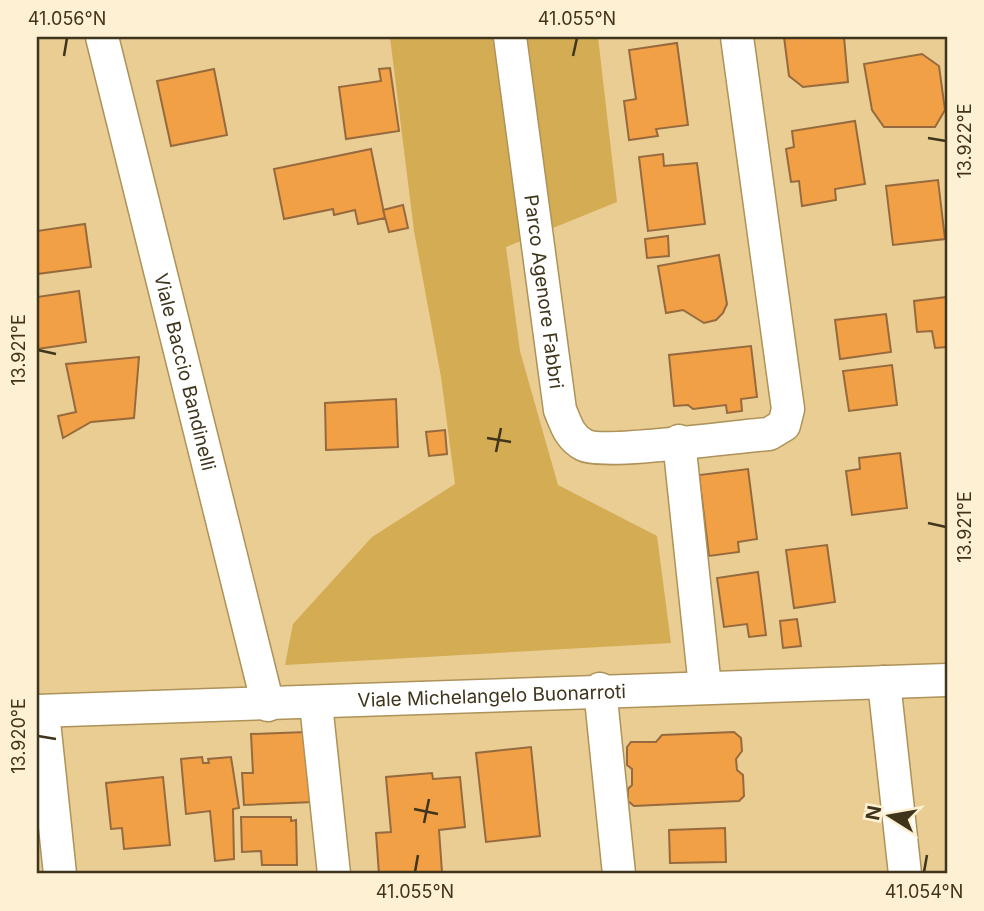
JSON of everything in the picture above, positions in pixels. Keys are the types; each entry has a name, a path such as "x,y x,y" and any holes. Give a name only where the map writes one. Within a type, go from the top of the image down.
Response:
{"street":[{"name":"Viale Baccio Bandinelli","path":"102,37 268,705"},
{"name":"Parco Agenore Fabbri","path":"510,37 559,410 570,435 586,446 618,448 769,434 784,425 788,409 737,37"},
{"path":"679,442 705,687"},
{"name":"Viale Michelangelo Buonarroti","path":"40,711 316,704 600,689 947,680"},
{"path":"884,682 905,874"},
{"path":"600,689 619,874"},
{"path":"316,704 334,874"},
{"path":"40,711 60,874"}],"shaded area":[{"path":"390,37 598,37 617,202 506,247 520,351 558,485 657,536 671,643 285,665 293,624 372,537 455,484 441,377 414,231"}],"building":[{"path":"784,37 844,37 848,82 803,87 789,76"},
{"path":"677,43 688,125 656,129 658,136 629,140 624,101 636,99 629,50"},
{"path":"922,54 939,66 945,110 935,127 884,127 872,110 864,64"},
{"path":"390,68 399,131 346,139 339,87 381,81 379,69"},
{"path":"214,69 227,135 171,146 157,81"},
{"path":"855,121 865,184 835,189 836,200 802,206 799,181 791,182 786,149 794,147 792,131"},
{"path":"371,149 385,218 358,224 355,210 334,215 333,209 284,219 274,169"},
{"path":"663,154 664,166 697,163 705,224 648,231 639,157"},
{"path":"938,180 945,239 893,245 886,186"},
{"path":"403,205 408,228 389,232 383,210"},
{"path":"85,224 91,267 37,274 37,231"},
{"path":"668,236 669,256 647,258 645,239"},
{"path":"719,255 727,304 723,313 716,320 704,323 683,310 666,313 658,266"},
{"path":"79,291 86,342 37,349 37,297"},
{"path":"947,297 947,347 935,348 932,331 917,332 914,301"},
{"path":"886,314 891,352 840,359 835,320"},
{"path":"751,346 757,397 741,399 742,411 727,413 726,405 693,409 688,405 674,406 669,355"},
{"path":"139,357 134,418 91,422 63,438 58,416 76,412 66,364"},
{"path":"892,365 897,405 849,411 843,371"},
{"path":"396,399 398,447 326,450 325,403"},
{"path":"445,430 447,454 429,456 426,432"},
{"path":"900,453 907,508 852,515 846,471 860,469 859,458"},
{"path":"748,469 757,539 738,542 739,552 709,556 699,475"},
{"path":"827,545 835,602 794,608 786,550"},
{"path":"758,572 766,635 749,637 747,624 724,627 717,578"},
{"path":"797,619 801,646 783,648 780,621"},
{"path":"306,732 313,802 244,805 242,773 253,773 251,734"},
{"path":"734,732 741,738 742,751 736,759 737,770 743,775 744,796 739,801 634,806 628,801 632,769 627,765 627,747 631,742 656,742 662,735"},
{"path":"531,747 540,836 486,842 476,753"},
{"path":"202,757 203,763 209,763 208,759 231,757 239,808 233,809 234,859 215,861 210,811 186,814 181,759"},
{"path":"432,773 433,779 460,777 465,827 439,830 442,872 379,874 376,833 391,832 386,777"},
{"path":"163,777 170,845 124,849 122,828 111,829 106,783"},
{"path":"241,817 291,817 291,821 296,820 297,865 262,865 261,851 242,852"},
{"path":"725,828 726,862 670,863 669,830"}]}
